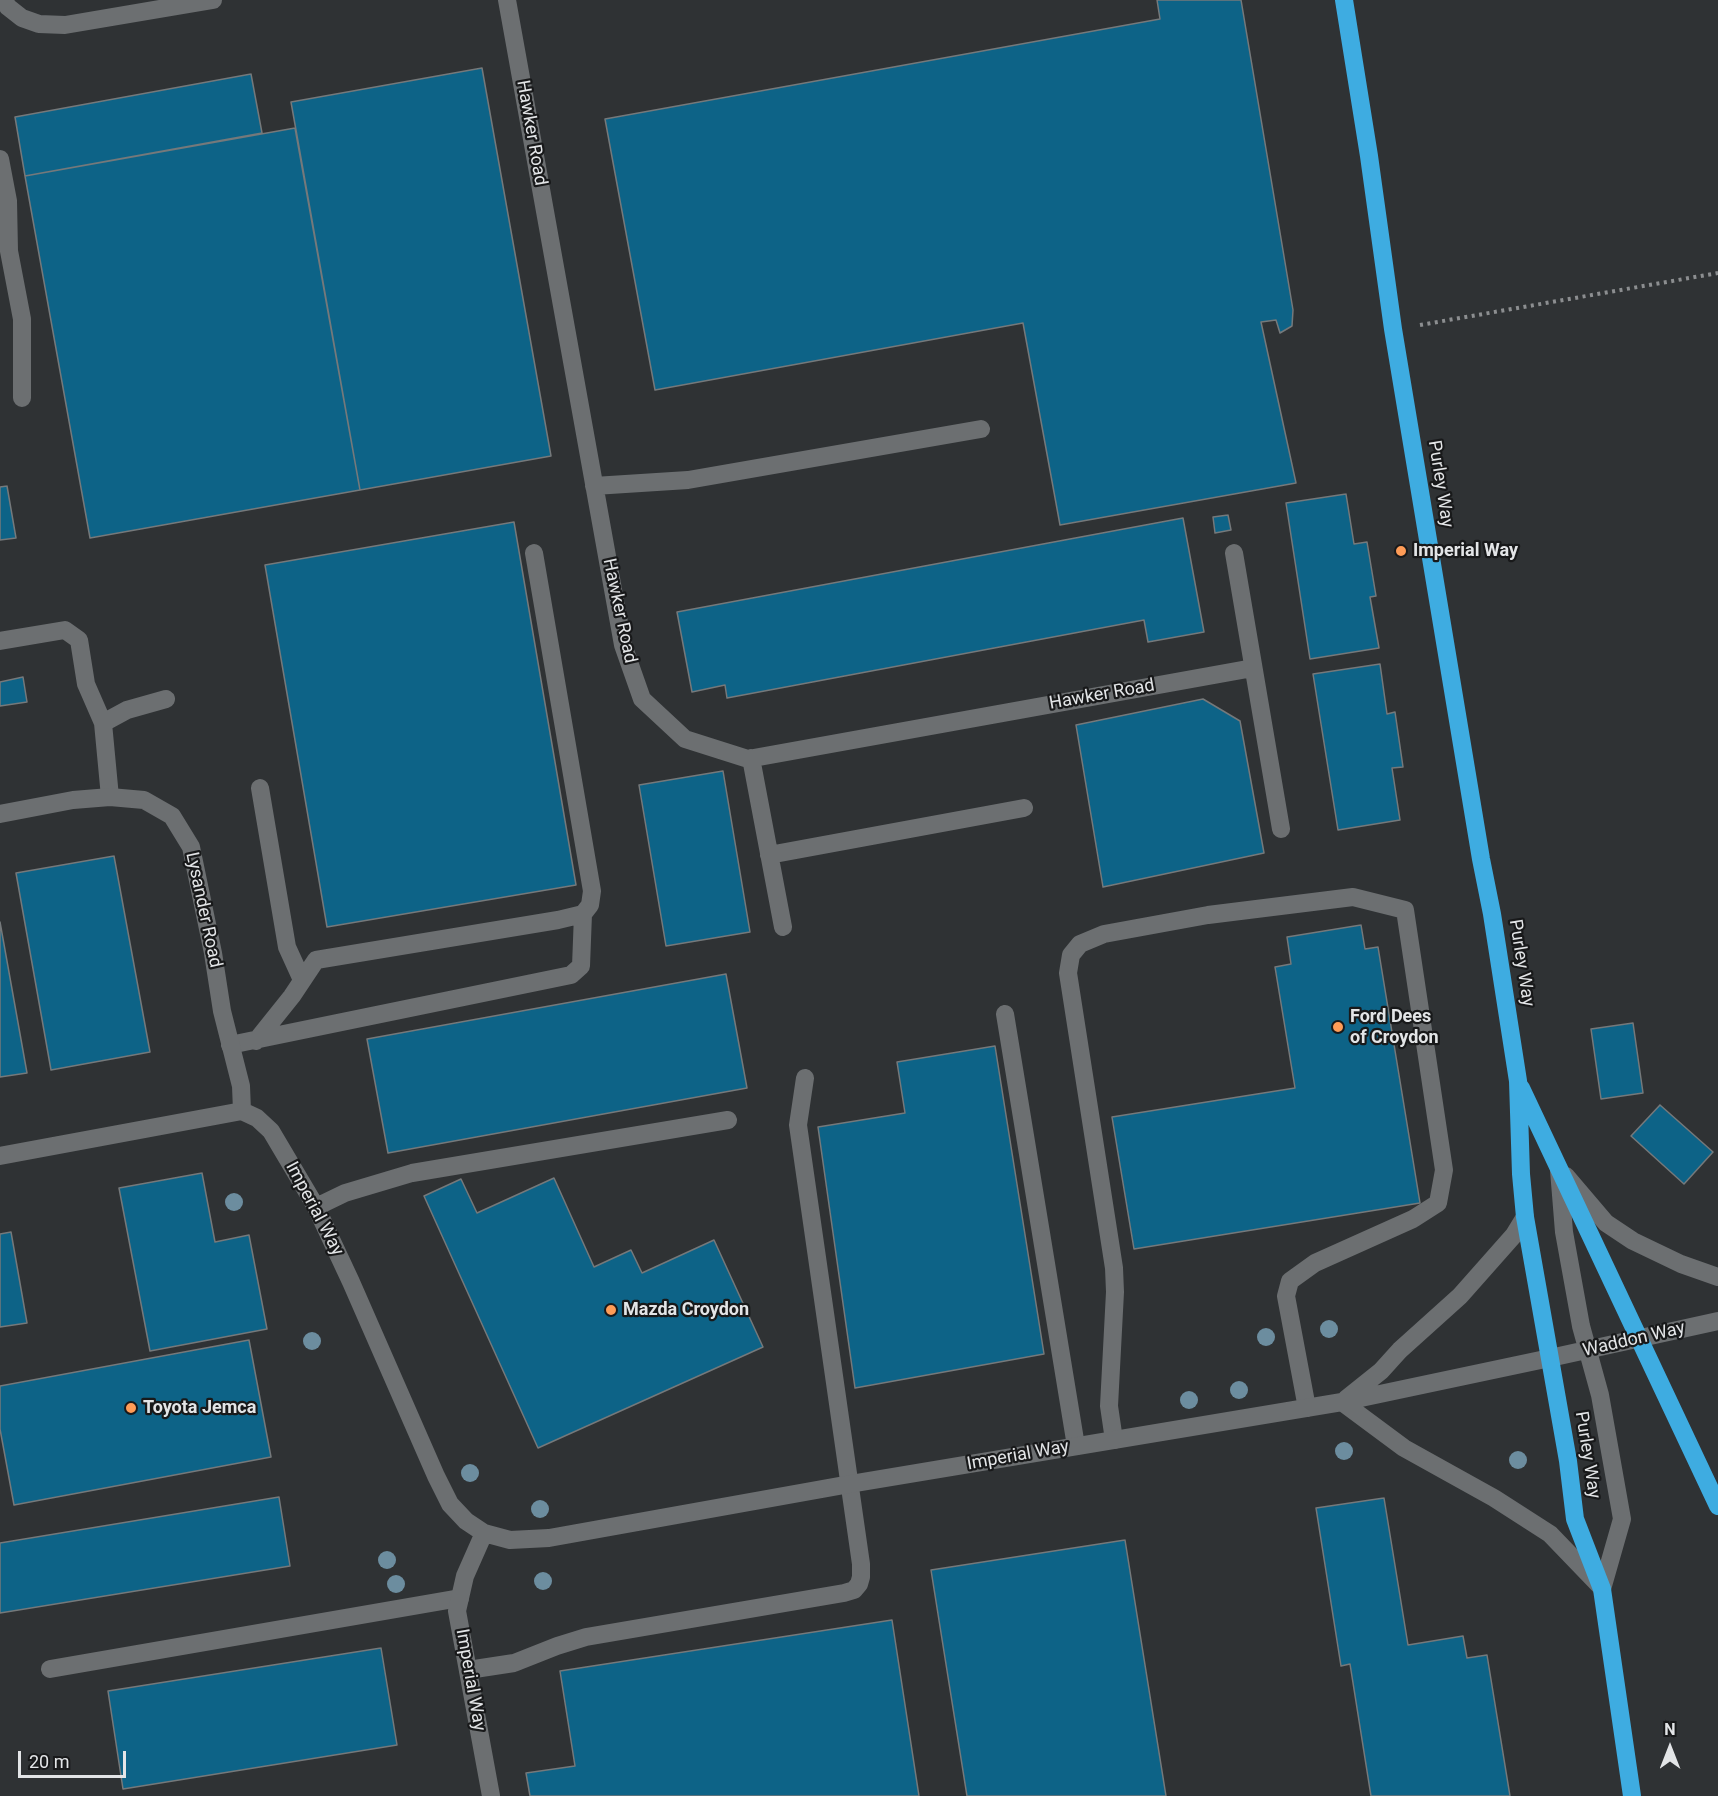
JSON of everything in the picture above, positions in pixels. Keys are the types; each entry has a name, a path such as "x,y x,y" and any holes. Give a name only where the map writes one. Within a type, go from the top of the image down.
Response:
{"highway":[{"name":"Purley Way","path":"1344,0 1393,328 1518,1081 1521,1174 1526,1217 1568,1461 1575,1519 1602,1588 1632,1796"},
{"name":"Purley Way","path":"1518,1081 1718,1506"}],"street":[{"path":"4,9 39,24 65,25 213,0"},
{"name":"Hawker Road","path":"507,0 623,645 642,699 685,739 748,759 1253,668"},
{"path":"0,159 8,201 9,251 22,320 22,398"},
{"path":"594,486 628,482 688,480 981,429"},
{"path":"230,1045 571,975 581,966 583,914 590,905 592,891 534,553"},
{"path":"1234,553 1281,829"},
{"path":"0,641 65,630 79,640 86,684 103,723 110,797"},
{"path":"103,723 127,710 166,699"},
{"path":"751,758 783,927"},
{"path":"261,788 287,947 302,980"},
{"name":"Lysander Road","path":"0,814 73,800 110,797 144,800 172,816 191,847 240,1086 242,1111"},
{"path":"770,855 1024,808"},
{"path":"1114,1440 1109,1406 1115,1292 1113,1268 1068,973 1071,955 1080,944 1104,933 1208,915 1353,897 1405,910 1444,1170 1438,1203 1413,1219 1315,1263 1290,1281 1286,1296 1307,1408"},
{"path":"256,1041 316,960 583,914"},
{"path":"1005,1014 1076,1446"},
{"path":"468,1670 514,1663 586,1637 844,1593 854,1590 859,1584 861,1577 850,1484 798,1125 804,1077"},
{"path":"0,1156 242,1111"},
{"name":"Imperial Way","path":"242,1111 272,1131 316,1207 443,1491 456,1512 484,1533 510,1540 549,1538 850,1484 1342,1402 1550,1358"},
{"path":"316,1207 345,1193 412,1173 728,1120"},
{"path":"1559,1168 1606,1223 1659,1255 1718,1277"},
{"path":"1526,1217 1514,1235 1460,1296 1400,1350 1381,1371 1342,1402 1404,1448 1494,1498 1550,1534 1602,1588 1622,1519 1600,1395 1581,1326 1564,1232 1559,1168"},
{"name":"Waddon Way","path":"1550,1358 1718,1321"},
{"name":"Imperial Way","path":"484,1533 465,1576 458,1611 490,1796"},
{"path":"50,1669 460,1598"}],"path":[{"path":"1393,328 1441,322 1718,273"}],"building":[{"path":"1157,0 1241,0 1293,310 1292,326 1280,333 1276,320 1261,322 1296,483 1060,525 1023,323 655,390 605,119 1160,19"},
{"path":"482,68 551,456 360,490 291,102"},
{"path":"251,74 262,133 25,176 15,117"},
{"path":"295,128 360,490 90,538 25,176"},
{"path":"7,486 16,538 0,540 0,487"},
{"path":"1346,494 1354,544 1367,542 1376,596 1370,597 1379,648 1310,659 1286,503"},
{"path":"1228,515 1231,530 1215,533 1213,517"},
{"path":"1183,518 1204,632 1148,642 1144,620 727,698 725,685 692,692 677,612"},
{"path":"514,522 576,885 327,927 265,565"},
{"path":"1380,664 1387,714 1395,712 1403,767 1392,768 1400,820 1338,830 1313,674"},
{"path":"23,677 27,702 0,706 0,682"},
{"path":"1203,699 1240,721 1264,853 1103,887 1076,725"},
{"path":"723,771 750,932 666,946 639,785"},
{"path":"114,856 150,1052 51,1070 16,873"},
{"path":"0,922 27,1073 0,1077"},
{"name":"Ford Dees of Croydon","path":"1361,925 1365,949 1378,947 1420,1203 1134,1249 1112,1117 1295,1088 1275,967 1291,964 1287,937"},
{"path":"726,974 747,1088 388,1153 367,1039"},
{"path":"1633,1023 1643,1093 1601,1099 1591,1029"},
{"path":"995,1046 1044,1354 855,1388 818,1127 905,1113 897,1062"},
{"path":"1660,1105 1713,1152 1684,1184 1631,1136"},
{"path":"202,1173 215,1242 249,1235 267,1329 150,1351 119,1188"},
{"name":"Mazda Croydon","path":"554,1178 594,1267 631,1250 642,1273 714,1240 763,1347 538,1448 424,1196 461,1179 477,1213"},
{"path":"11,1232 27,1323 0,1327 0,1234"},
{"name":"Toyota Jemca","path":"249,1340 271,1457 14,1505 0,1429 0,1386"},
{"path":"279,1497 290,1566 0,1613 0,1543"},
{"path":"1384,1498 1408,1645 1463,1636 1467,1658 1487,1655 1510,1796 1371,1796 1350,1664 1341,1666 1316,1508"},
{"path":"1125,1540 1166,1796 967,1796 931,1570"},
{"path":"892,1620 919,1796 530,1796 526,1773 575,1766 560,1671"},
{"path":"381,1648 397,1745 123,1789 108,1691"}],"place":[{"name":"Imperial Way","path":"1401,551"},
{"name":"Ford Dees of Croydon","path":"1338,1027"},
{"name":"Mazda Croydon","path":"611,1310"},
{"name":"Toyota Jemca","path":"131,1408"}]}
